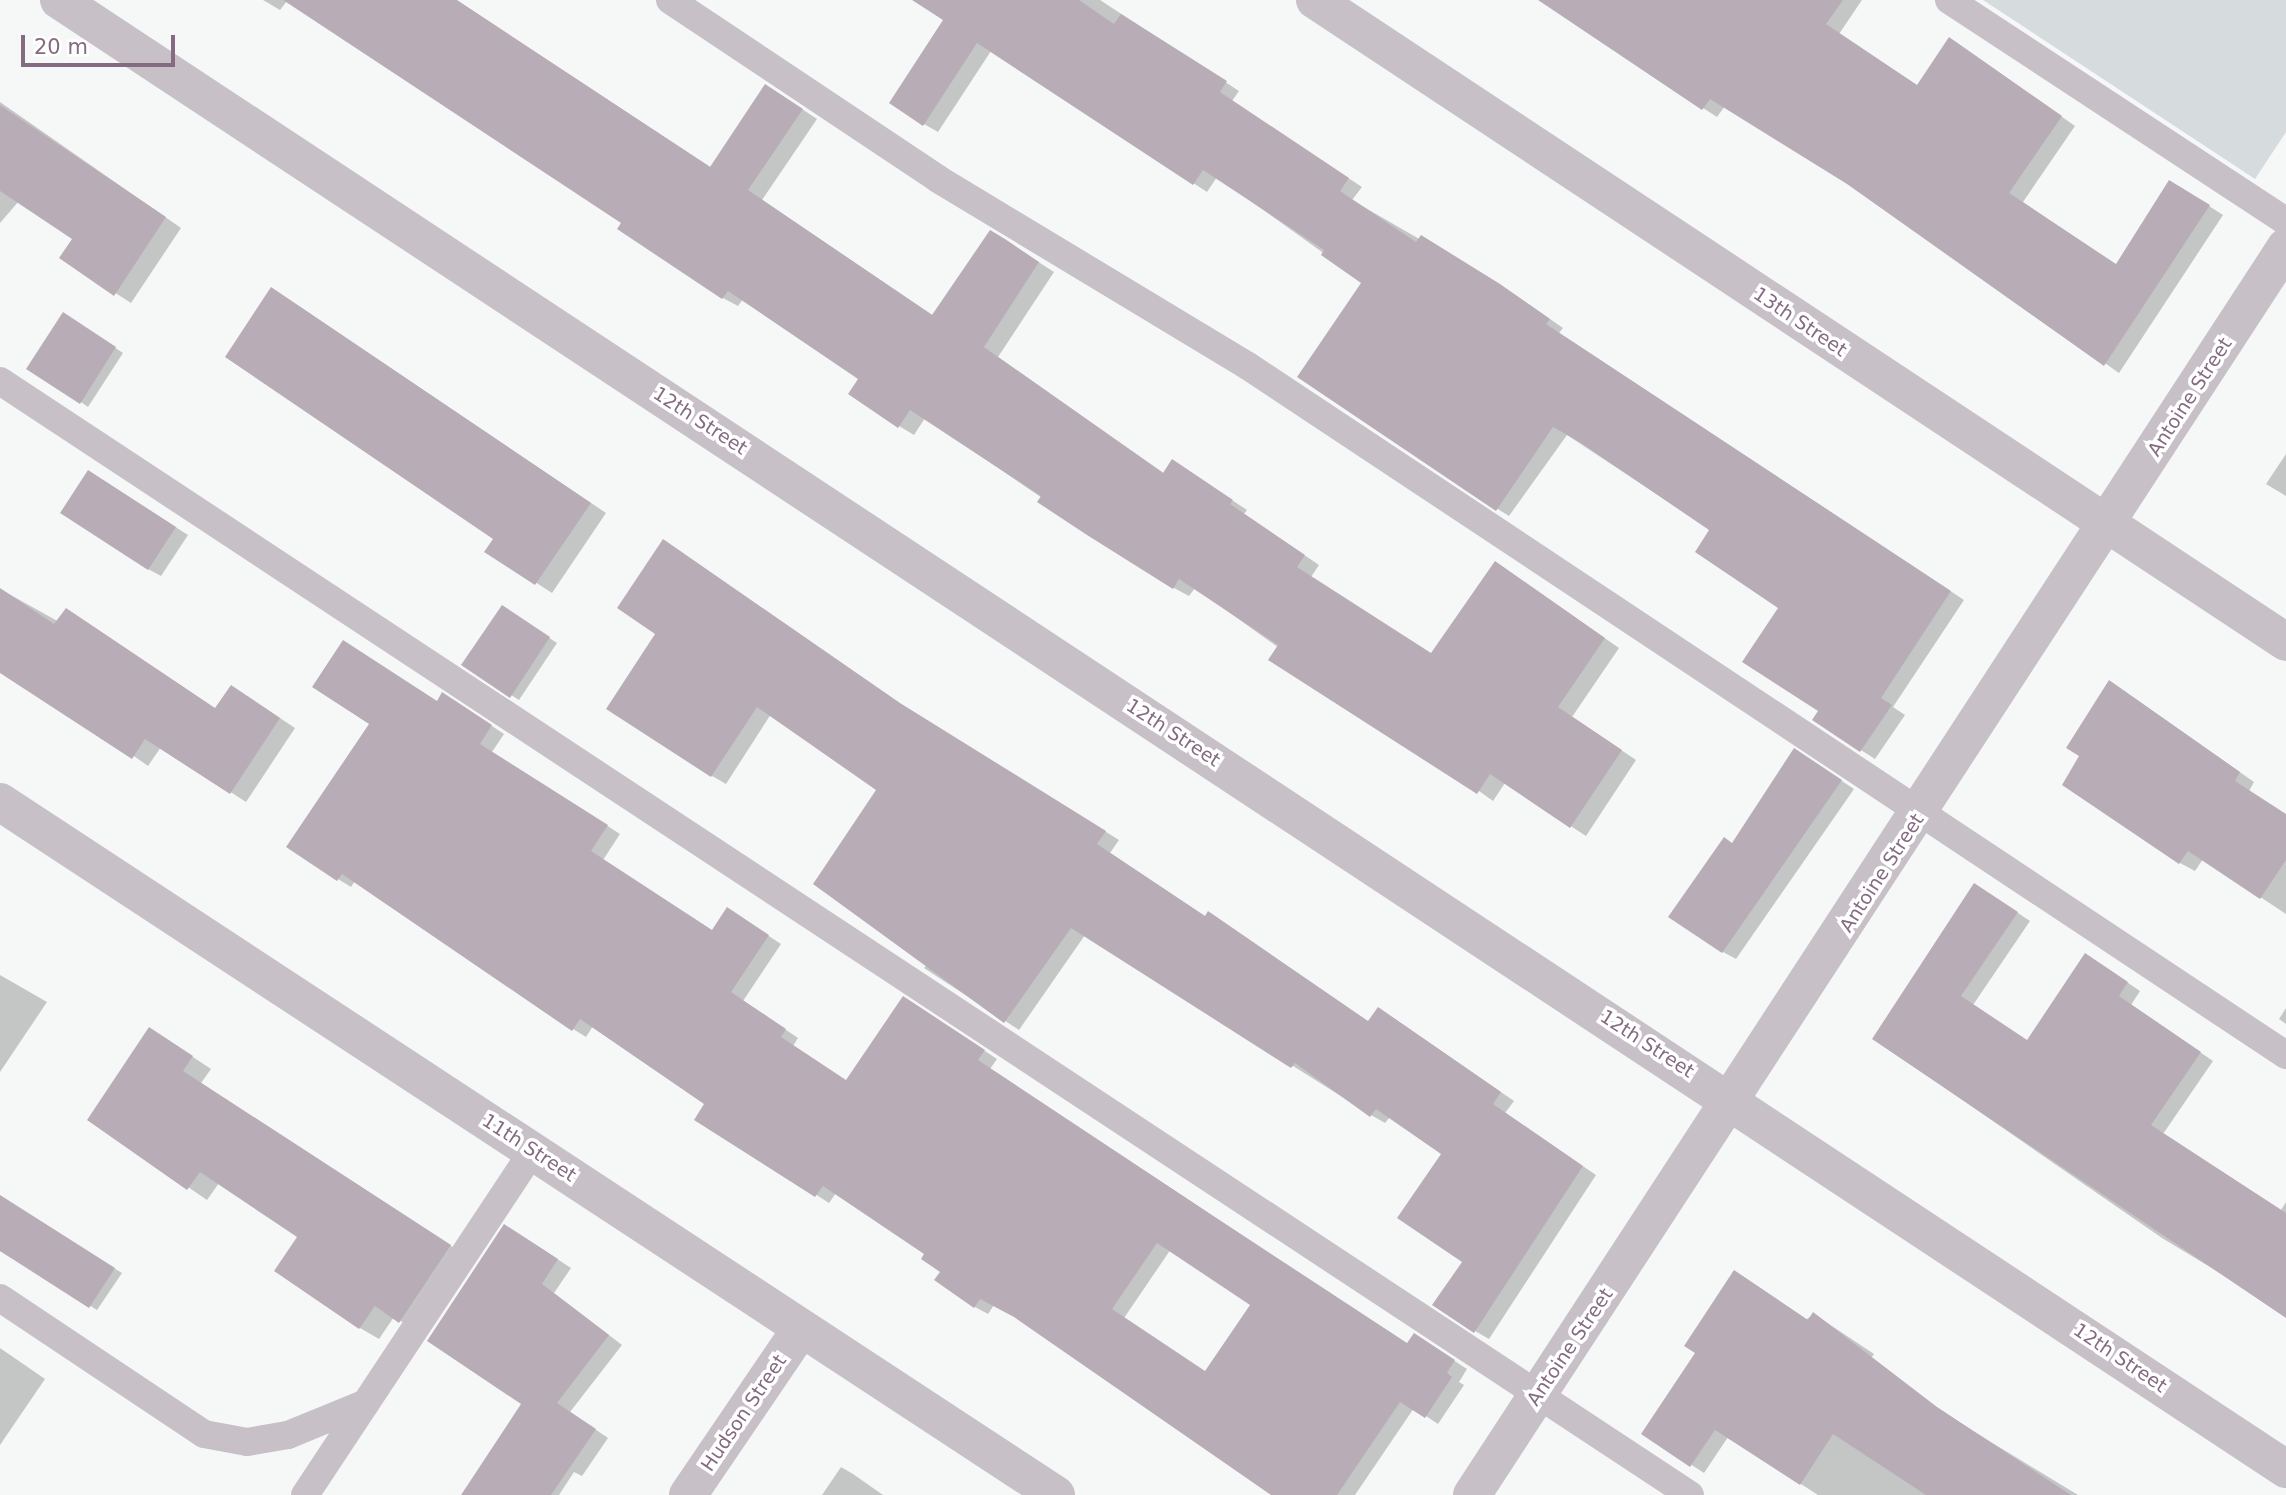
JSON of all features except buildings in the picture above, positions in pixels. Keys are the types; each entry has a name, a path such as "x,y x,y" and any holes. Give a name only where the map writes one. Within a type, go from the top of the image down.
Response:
{"street":[{"name":"12th Street","path":"59,0 2286,1469"},
{"name":"13th Street","path":"1315,0 2286,642"},
{"name":"Antoine Street","path":"1472,1495 1733,1102 2286,247"},
{"name":"11th Street","path":"0,802 533,1150 800,1330 1056,1495"},
{"name":"Hudson Street","path":"688,1495 800,1330"}],"lane":[{"path":"670,0 938,179 1248,366 2286,1055"},
{"path":"1949,0 2286,221"},
{"path":"0,382 1690,1495"},
{"path":"305,1495 533,1150"},
{"path":"0,1298 204,1434 247,1441 288,1435 366,1403"}],"shaded area":[{"path":"1983,0 2286,0 2286,132 2255,179"}]}
